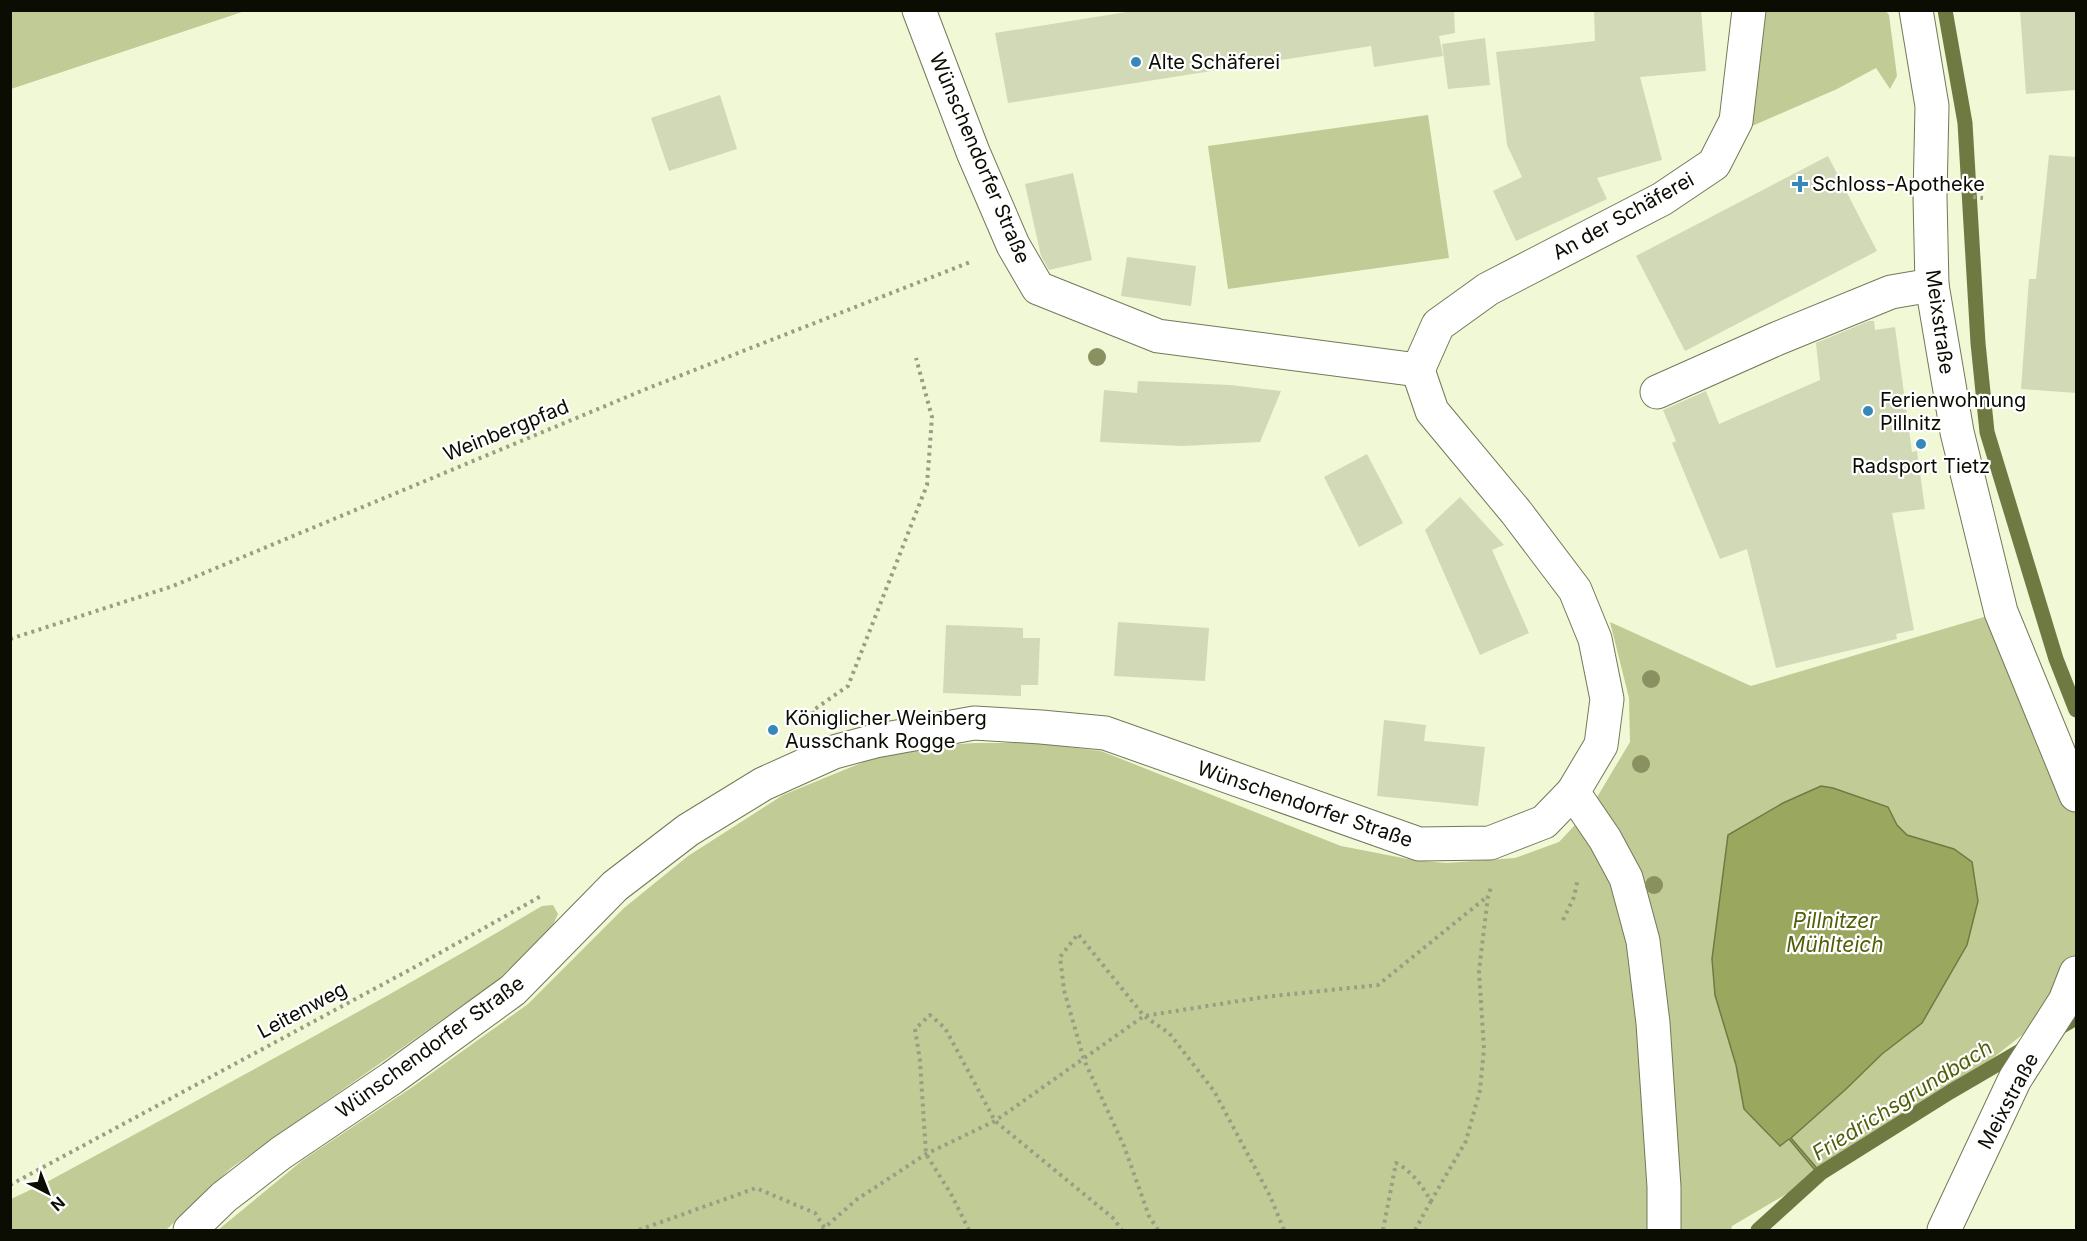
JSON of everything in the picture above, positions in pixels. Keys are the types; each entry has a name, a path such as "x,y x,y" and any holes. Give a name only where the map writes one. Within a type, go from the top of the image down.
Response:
{"street":[{"name":"Wünschendorfer Straße","path":"190,1230 224,1197 281,1153 392,1078 513,990 615,886 688,830 763,784 834,752 875,741 974,723 1105,734 1419,844 1490,843 1544,822 1573,792 1601,745 1607,699 1595,639 1575,590 1516,512 1432,411 1418,370 1158,336 1038,288 1013,245 973,152 919,10"},
{"name":"An der Schäferei","path":"1418,370 1438,325 1488,289 1662,199 1714,164 1736,121 1749,10"},
{"name":"Meixstraße","path":"1916,10 1932,106 1930,197 1932,285 1957,432 2001,612 2076,795"},
{"path":"1657,392 1776,339 1891,292 1932,285"},
{"path":"1573,792 1605,839 1626,878 1643,941 1653,1023 1664,1187 1664,1230"},
{"name":"Meixstraße","path":"1944,1230 2015,1079 2071,987"}],"path":[{"name":"Weinbergpfad","path":"10,639 173,586 646,389 1013,245"},
{"path":"812,711 848,686 927,485 932,417 916,358"},
{"path":"1563,920 1574,897 1577,880"},
{"path":"1415,1230 1466,1141 1479,1090 1484,1049 1479,971 1488,896 1494,882"},
{"name":"Leitenweg","path":"10,1185 544,895"},
{"path":"639,1230 756,1188 815,1213 824,1230 856,1200 926,1154 995,1121 1144,1016 1264,996 1378,985 1488,896"},
{"path":"1158,1230 1149,1216 1124,1146 1084,1060 1064,990 1060,957 1078,934 1144,1016 1169,1033 1214,1091 1269,1196 1284,1230"},
{"path":"969,1230 951,1194 926,1154 920,1061 915,1029 930,1015 945,1028 995,1121 1113,1218 1122,1230"},
{"path":"1383,1230 1396,1163 1407,1169 1431,1201"}],"shaded area":[{"path":"11,10 245,10 245,11 11,89"},
{"path":"1760,11 1886,11 1889,15 1897,76 1890,89 1876,68 1837,89 1743,130"},
{"path":"1428,115 1449,258 1228,289 1208,146"},
{"path":"2001,612 2076,795 2076,973 2065,1001 1950,1092 1821,1173 1791,1138 1882,1054 1922,1023 1967,945 1978,901 1972,862 1954,849 1907,835 1897,825 1888,807 1722,883 1712,959 1715,995 1736,1065 1744,1109 1779,1146 1789,1139 1819,1175 1732,1226 1731,1230 218,1230 303,1160 411,1088 528,1004 624,908 688,856 783,795 866,761 927,746 975,743 1037,743 1101,751 1341,846 1413,860 1446,863 1515,858 1559,842 1590,809 1630,742 1629,698 1610,622 1751,686"},
{"path":"553,905 558,914 553,925 496,982 231,1168 166,1230 11,1230 11,1199 45,1183 295,1047 542,906"}],"water":[{"name":"Pillnitzer Mühlteich","path":"1821,786 1888,807 1897,825 1907,835 1954,849 1972,862 1978,901 1967,945 1922,1023 1882,1054 1791,1138 1821,1173 1819,1175 1789,1139 1780,1146 1744,1109 1736,1065 1715,995 1712,959 1728,835 1783,803"}],"building":[{"name":"Alte Schäferei","path":"1139,10 1454,10 1455,33 1439,36 1443,56 1374,67 1371,46 1008,103 995,33"},
{"path":"1594,10 1701,10 1706,71 1640,77 1662,160 1597,178 1607,199 1516,241 1493,191 1522,177 1507,145 1496,52 1595,41"},
{"path":"2020,10 2076,10 2076,90 2026,94"},
{"path":"1485,38 1490,85 1448,89 1442,44"},
{"path":"720,95 737,149 669,171 651,118"},
{"path":"2049,155 2076,157 2076,393 2021,389 2029,279 2036,279"},
{"path":"1828,156 1877,251 1685,351 1636,256"},
{"path":"1073,173 1092,260 1049,270 1041,256 1025,184"},
{"path":"1127,257 1196,266 1191,306 1121,296"},
{"path":"1874,321 1875,330 1895,327 1912,452 1917,451 1925,509 1892,513 1914,630 1896,634 1897,639 1776,668 1747,549 1720,559 1672,443 1676,441 1663,410 1706,391 1719,424 1820,380 1816,343"},
{"path":"1138,381 1230,385 1281,391 1260,442 1182,446 1100,442 1104,390 1137,393"},
{"path":"1367,454 1403,523 1359,547 1324,477"},
{"path":"1460,497 1504,545 1492,550 1529,633 1480,655 1425,530"},
{"path":"1118,622 1209,628 1205,681 1114,676"},
{"path":"946,625 1023,628 1023,638 1040,638 1038,685 1021,685 1021,696 943,693"},
{"path":"1384,720 1426,725 1424,741 1485,747 1478,806 1377,796"}],"waterway":[{"name":"Friedrichsgrundbach","path":"1945,10 1965,123 1978,343 1987,432 2056,659 2076,710"},
{"name":"Friedrichsgrundbach","path":"2055,1030 2076,1018"},
{"name":"Friedrichsgrundbach","path":"1758,1230 1821,1173 2027,1047"}],"place":[{"name":"Alte Schäferei","path":"1136,62"},
{"name":"Schloss-Apotheke","path":"1800,184"},
{"name":"Ferienwohnung Pillnitz","path":"1868,411"},
{"name":"Radsport Tietz","path":"1921,444"},
{"name":"Königlicher Weinberg Ausschank Rogge","path":"773,730"}]}
